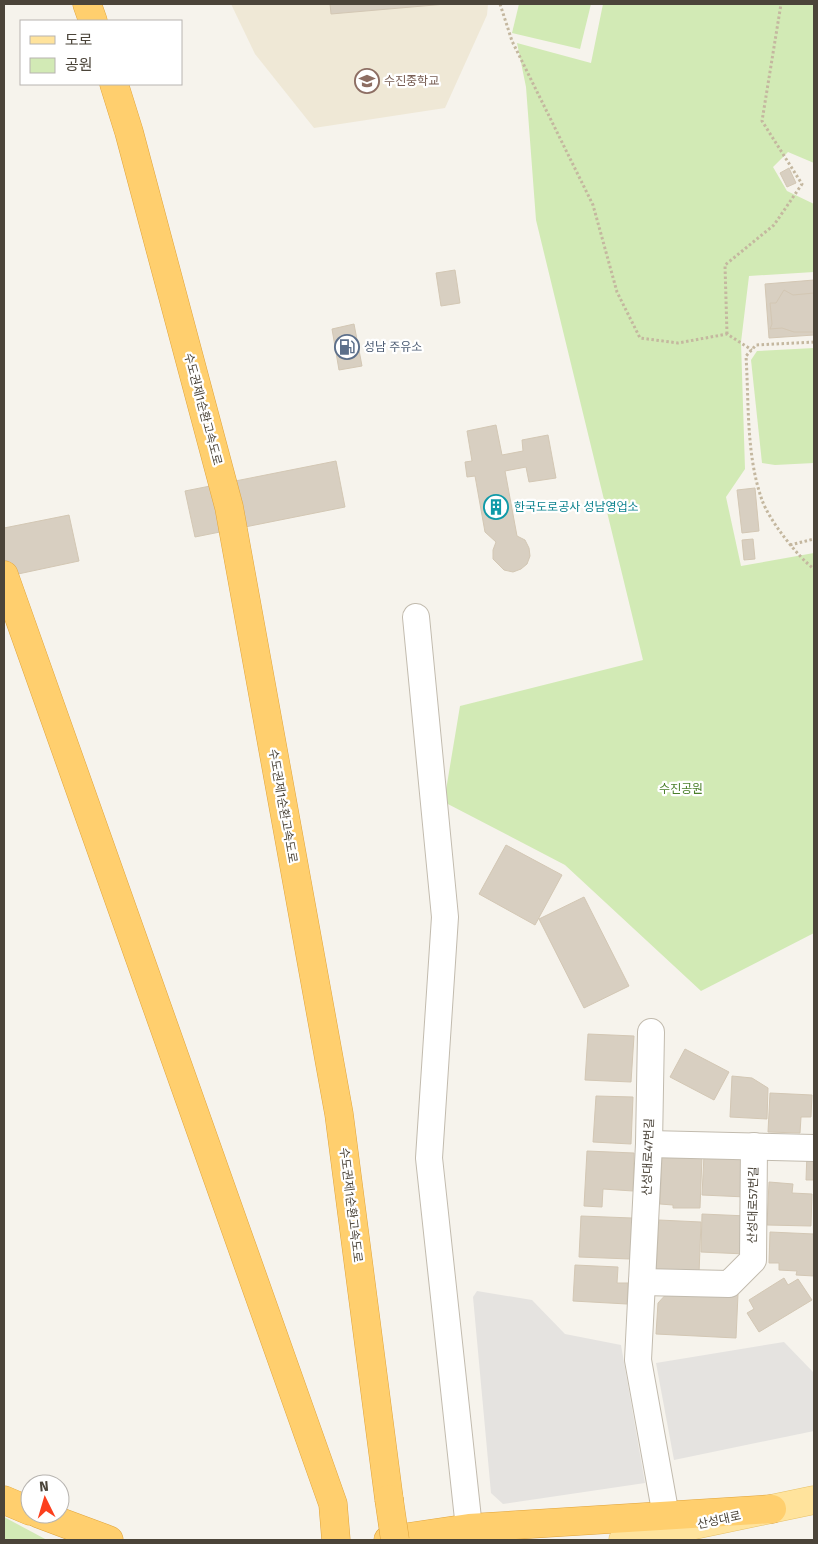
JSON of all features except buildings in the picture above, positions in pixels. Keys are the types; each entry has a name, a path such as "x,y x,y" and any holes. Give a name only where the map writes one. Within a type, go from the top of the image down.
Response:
{"highway":[{"path":"87,4 93,20"},
{"name":"수도권제1순환고속도로","path":"114,85 129,132 229,507 339,1114 395,1540"},
{"path":"4,575 333,1504 336,1540"},
{"path":"4,1500 20,1507"},
{"path":"388,1540 469,1528 772,1509"},
{"path":"65,1524 109,1540"}],"main road":[{"path":"772,1509 814,1495"},
{"name":"산성대로","path":"623,1540 814,1500"}],"street":[{"path":"416,617 445,917 428,1158 469,1528"},
{"name":"산성대로47번길","path":"651,1032 649,1144 638,1360 666,1516"},
{"path":"649,1144 814,1148"},
{"name":"산성대로57번길","path":"642,1282 729,1284 753,1260 754,1146"}],"path":[{"path":"500,4 512,41 592,205 617,292 640,338 678,343 727,334 752,350"},
{"path":"727,334 724,266 774,225 802,184 762,121 780,4"},
{"path":"814,342 756,345 746,356 752,458 762,501 790,545 814,569"},
{"path":"790,545 814,539"}],"shaded area":[{"name":"수진중학교","path":"231,4 488,4 487,15 445,108 314,128 255,54"},
{"path":"477,1291 532,1300 565,1334 621,1345 645,1483 503,1504 491,1493 473,1297"},
{"path":"784,1342 814,1373 814,1431 674,1460 656,1363"}],"green space":[{"path":"519,4 591,4 580,49 512,33"},
{"name":"수진공원","path":"603,4 814,4 814,163 788,152 773,167 787,191 814,204 814,272 749,276 741,342 745,469 726,497 741,566 814,553 814,933 701,991 565,865 444,802 460,706 643,660 536,220 526,87 517,43 591,63"},
{"path":"814,348 814,463 775,465 762,463 751,360 757,351"},
{"path":"4,1517 47,1540 4,1540"}],"place":[{"name":"수진중학교","path":"367,81"},
{"name":"성남 주유소","path":"347,347"},
{"name":"한국도로공사 성남영업소","path":"496,507"}]}
